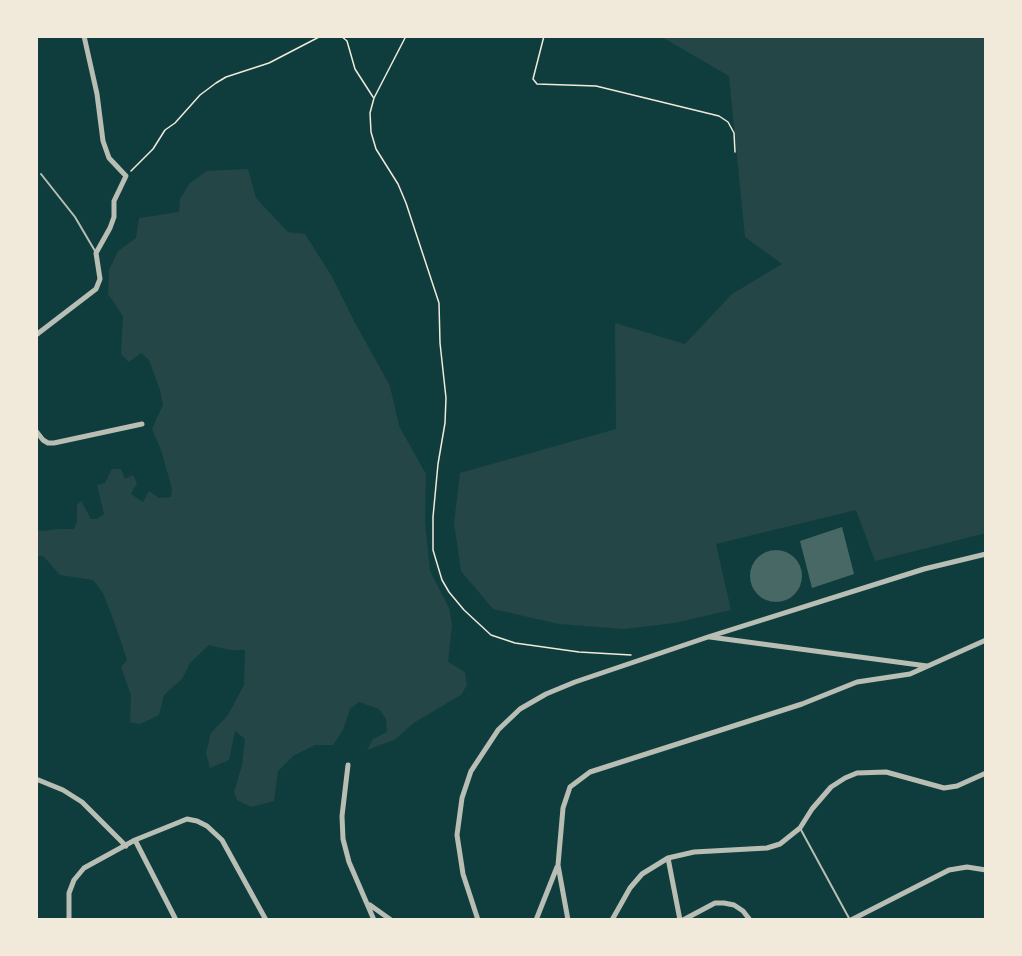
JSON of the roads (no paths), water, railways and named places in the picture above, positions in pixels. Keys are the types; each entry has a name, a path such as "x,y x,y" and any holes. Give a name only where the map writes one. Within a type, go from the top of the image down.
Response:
{"street":[{"path":"36,335 96,289 100,279 96,253 110,228 114,217 114,201 126,176 108,158 84,36"},
{"path":"36,431 43,440 54,443 142,424"},
{"path":"478,920 463,874 458,835 462,798 471,771 498,730 520,709 546,694 575,682 708,637 924,569 986,554"},
{"path":"708,637 928,667"},
{"path":"536,920 558,865 565,797 570,787 590,772 802,704 857,682 910,674 986,640"},
{"path":"348,765 342,816 344,839 349,862 374,920"},
{"path":"612,920 630,888 642,874 668,858 694,852 767,848 780,844 800,828 812,809 831,787 857,773 886,772 944,788 957,786 986,773"},
{"path":"36,779 63,790 82,802 126,846"},
{"path":"69,920 69,893 74,880 84,868 135,840 187,819 197,820 222,840 266,920"},
{"path":"135,840 176,920"},
{"path":"668,858 681,920 714,903 734,905 750,920"},
{"path":"558,865 568,920"},
{"path":"851,920 949,870 967,867 986,870"},
{"path":"369,905 391,920"}],"lane":[{"path":"41,174 75,217 96,253"},
{"path":"800,828 851,920"}]}
